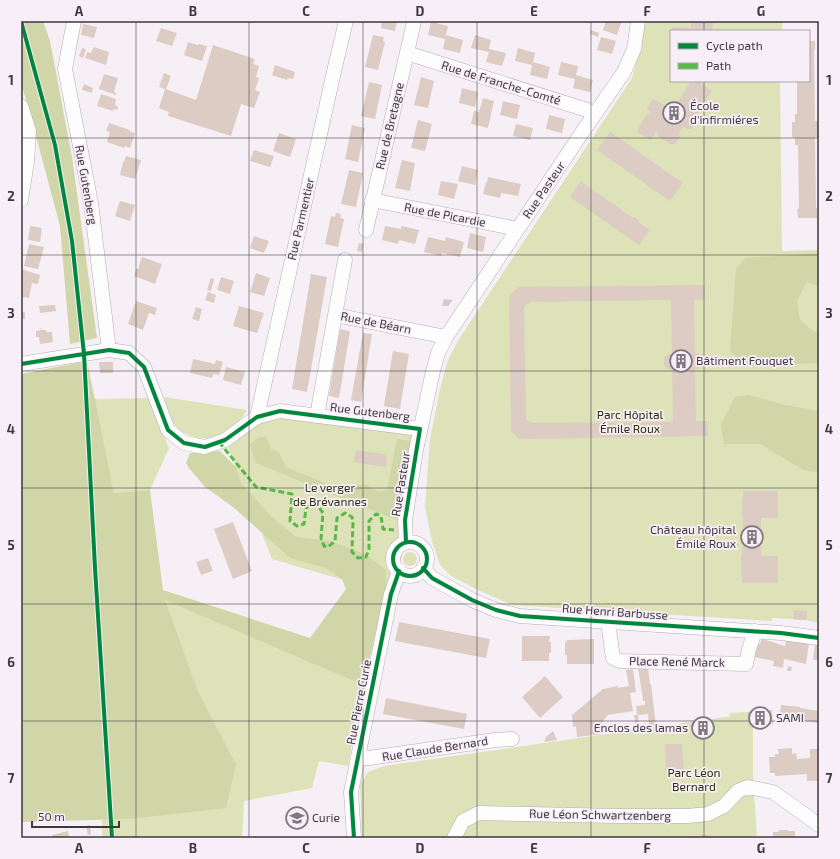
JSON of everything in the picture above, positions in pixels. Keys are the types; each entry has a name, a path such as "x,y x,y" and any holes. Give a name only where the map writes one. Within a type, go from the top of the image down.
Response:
{"street":[{"name":"Rue Gutenberg","path":"74,21 65,69 91,203 109,350"},
{"name":"Rue Parmentier","path":"257,417 346,21"},
{"name":"Rue Pasteur","path":"406,542 405,520 420,429 432,371 438,353 446,337 624,72 634,49 638,21"},
{"name":"Rue de Bretagne","path":"366,230 414,22"},
{"name":"Rue de Franche-Comté","path":"407,53 587,110 594,115"},
{"path":"21,106 29,131 28,162 21,200"},
{"name":"Rue de Picardie","path":"372,200 518,229"},
{"path":"335,315 345,260"},
{"name":"Rue de Béarn","path":"317,416 335,315 446,337"},
{"path":"21,364 109,350 129,353 144,367 168,430 184,444 205,447 225,440 257,417"},
{"name":"Rue Gutenberg","path":"257,417 280,411 420,429"},
{"path":"406,542 417,543 425,551 426,563 423,568 420,572 415,574 404,574 395,567 393,563 394,552 401,544 406,542"},
{"name":"Rue Henri Barbusse","path":"423,568 432,578 472,600 496,610 520,616 755,631 819,638"},
{"name":"Rue Pierre Curie","path":"354,838 352,792 391,594 399,571"},
{"name":"Place René Marck","path":"608,622 613,658 620,661 746,664 755,631"},
{"name":"Rue Claude Bernard","path":"358,757 370,758 495,740 512,739"},
{"name":"Rue Léon Schwartzenberg","path":"454,838 463,821 479,813 618,816 688,816 708,814 724,806 738,791 748,786 773,792 819,825"}],"green space":[{"path":"21,21 43,21 50,41 72,157 97,338 70,344 60,226 21,84"},
{"name":"Parc Hôpital Émile Roux","path":"643,21 783,21 781,30 670,30 670,82 780,82 782,251 819,250 819,623 806,620 772,618 772,621 512,605 451,576 440,565 432,541 425,507 430,439 447,363 457,342 632,78 638,56"},
{"path":"819,253 819,287 807,282 797,300 800,320 814,332 819,332 819,363 745,366 730,351 736,268 746,258"},
{"path":"87,361 114,493 150,490 163,590 310,638 346,589 342,579 326,568 290,558 233,507 205,487 186,463 190,453 220,451 236,467 242,484 270,515 296,537 331,541 367,555 386,570 386,592 363,685 165,600 198,691 236,764 226,808 129,819 21,822 21,374"},
{"path":"749,395 785,405 819,411 819,473 804,470 760,444 724,444 721,425 735,397"},
{"path":"164,397 247,410 242,418 230,429 217,437 199,439 182,432 172,422"},
{"path":"148,398 169,448 150,490 114,493 94,399"},
{"name":"Le verger de Brévannes","path":"280,411 420,429 406,542 391,594 272,559 225,440"},
{"path":"259,437 266,437 271,449 279,452 286,467 333,486 367,485 379,492 387,490 397,439 411,441 398,520 256,463 250,445"},
{"path":"410,552 415,554 417,559 415,564 410,566 405,564 403,559 405,554"},
{"path":"164,599 363,685 348,766 319,761 312,788 244,801 242,838 102,838 102,820 130,819 236,764 198,691"},
{"name":"Parc Léon Bernard","path":"747,712 748,726 753,726 753,777 757,838 362,838 360,785 368,772 384,766 729,717 730,713"}],"building":[{"path":"382,21 397,21 395,31 381,28"},
{"path":"606,21 622,21 617,35 603,30"},
{"path":"691,21 713,21 712,30 672,30 672,27 691,28"},
{"path":"431,22 448,26 446,35 463,40 460,53 443,49 445,39 428,35"},
{"path":"83,24 97,27 94,38 81,35"},
{"path":"161,28 177,33 172,46 156,41"},
{"path":"591,30 599,33 598,37 590,34"},
{"path":"373,35 384,37 383,41 385,42 378,70 365,67"},
{"path":"475,35 491,40 489,49 506,53 502,66 486,62 489,52 471,48"},
{"path":"601,37 616,41 612,54 597,50"},
{"path":"810,41 815,41 815,121 819,121 819,137 815,137 817,218 798,218 798,145 795,145 795,138 792,137 792,122 795,122 795,114 797,114 797,82 810,82"},
{"path":"188,42 207,46 202,61 184,55"},
{"path":"213,45 255,59 253,64 259,66 256,77 259,78 255,90 260,92 254,108 241,104 231,136 168,116 169,112 159,108 165,89 159,87 164,73 171,76 166,89 196,100"},
{"path":"94,47 109,52 106,65 85,58 87,52 91,53"},
{"path":"82,48 86,49 83,58 79,56"},
{"path":"518,48 535,53 533,62 550,67 547,79 530,75 532,65 515,61"},
{"path":"561,62 578,66 576,75 593,80 590,92 573,88 575,79 558,75"},
{"path":"275,65 295,72 293,79 288,78 287,80 272,75"},
{"path":"104,74 118,78 114,92 116,95 99,89"},
{"path":"421,77 434,81 428,108 414,105"},
{"path":"369,82 382,85 375,119 361,116"},
{"name":"École d'infirmiéres","path":"690,82 698,82 712,91 691,123 693,125 691,129 683,126 679,133 680,137 673,145 659,137 658,133 656,132 650,140 637,132 647,114 650,115 652,112 647,108 652,100 654,99 667,107 671,113"},
{"path":"84,84 93,88 92,93 82,90"},
{"path":"462,88 478,92 475,107 459,103"},
{"path":"101,94 116,99 115,105 118,107 117,110 113,109 113,111 97,106"},
{"path":"483,98 494,101 488,128 471,124 474,111 479,112"},
{"path":"503,101 520,105 517,119 500,115"},
{"path":"549,115 565,119 562,133 546,129"},
{"path":"418,120 432,124 425,151 411,148"},
{"path":"109,123 135,133 130,148 125,146 124,148 107,142 110,132 106,131"},
{"path":"516,124 533,128 530,140 513,136"},
{"path":"352,125 365,128 358,162 345,159"},
{"path":"610,132 683,183 670,201 597,150"},
{"path":"279,133 296,139 290,157 273,151"},
{"path":"254,150 274,156 270,167 250,161"},
{"path":"126,156 141,160 135,179 120,175"},
{"path":"402,160 415,163 410,191 395,188"},
{"path":"462,166 478,170 475,185 458,181"},
{"path":"349,170 363,173 356,207 341,204"},
{"path":"488,177 521,184 518,196 501,193 500,198 483,194"},
{"path":"441,181 458,184 454,199 438,195"},
{"path":"580,182 633,218 634,217 639,221 638,222 650,230 639,245 570,197"},
{"path":"120,201 135,205 130,221 115,216"},
{"path":"336,213 341,214 340,218 344,219 338,247 325,244 331,216 335,217"},
{"path":"30,226 42,228 40,242 28,240"},
{"path":"385,226 401,229 402,226 419,230 415,244 399,240 398,244 382,240"},
{"path":"470,233 486,237 483,252 467,248"},
{"path":"254,236 269,241 264,253 250,248"},
{"path":"428,237 445,241 446,237 464,242 460,257 442,253 441,256 424,252"},
{"path":"359,243 364,244 362,252 357,251"},
{"path":"29,244 44,247 38,269 24,266"},
{"path":"142,257 162,264 155,284 134,276"},
{"path":"21,269 40,275 38,284 32,283 29,298 21,297"},
{"path":"256,273 270,278 264,296 250,292"},
{"path":"311,274 327,277 307,392 292,389"},
{"path":"221,277 234,281 230,294 217,290"},
{"path":"211,278 214,279 211,291 207,290"},
{"name":"Bâtiment Fouquet","path":"705,285 705,300 694,300 695,353 699,353 699,369 695,369 696,421 707,421 708,436 519,439 511,431 509,296 518,287","holes":["671,300 672,354 664,357 664,365 668,369 672,370 672,422 531,423 526,419 524,307 530,302"]},
{"path":"208,292 216,295 214,303 205,300"},
{"path":"444,299 453,300 448,306 442,306"},
{"path":"136,301 157,308 155,315 149,313 143,330 128,324"},
{"path":"55,305 56,311 40,313 39,306"},
{"path":"239,306 264,313 257,333 233,326"},
{"path":"196,307 202,309 199,321 192,319"},
{"path":"21,312 25,312 25,319 21,319"},
{"path":"41,328 42,330 46,330 46,332 52,332 53,342 40,344 39,337 36,337 36,331 41,330"},
{"path":"340,329 350,331 339,398 329,396"},
{"path":"363,333 372,334 361,402 351,400"},
{"path":"393,351 409,354 400,409 384,406"},
{"path":"193,359 215,364 216,360 223,362 219,375 213,374 212,378 190,373"},
{"path":"99,362 113,362 113,373 100,373"},
{"path":"226,367 245,372 241,385 223,380"},
{"path":"356,450 387,455 386,467 354,462"},
{"name":"Château hôpital Émile Roux","path":"743,491 778,491 778,518 761,518 761,556 778,556 778,583 742,583 741,556"},
{"path":"233,522 252,571 233,579 214,529"},
{"path":"208,558 213,571 201,575 196,562"},
{"path":"794,610 807,611 806,620 793,619"},
{"path":"399,622 490,639 486,658 395,641"},
{"path":"522,636 550,636 549,642 551,642 551,653 549,653 549,661 522,661"},
{"path":"594,639 594,664 567,664 567,655 565,655 566,640"},
{"path":"763,639 785,646 786,640 809,643 806,664 784,659 783,668 773,666 774,661 754,657 758,643 760,644 761,640"},
{"path":"815,644 819,644 818,660 813,660"},
{"path":"788,666 792,667 791,671 787,671"},
{"path":"638,668 648,668 656,726 649,727 648,714 638,715 639,729 636,729 634,715 637,715 636,706 645,705 645,701 643,701"},
{"path":"633,669 636,692 630,693 633,711 608,715 602,722 603,734 577,737 576,726 573,727 572,715 603,689 618,686 618,688 629,686 626,670"},
{"path":"545,676 563,697 540,718 522,697"},
{"path":"386,698 467,714 464,729 383,714"},
{"path":"781,705 819,711 819,723 798,720 798,722 779,720"},
{"name":"SAMI","path":"772,710 773,724 748,726 747,712"},
{"name":"Enclos des lamas","path":"697,725 708,725 708,731 697,732"},
{"path":"553,731 557,740 544,742 546,737"},
{"path":"665,744 682,744 684,770 666,771"},
{"path":"792,748 792,754 796,753 797,759 810,758 810,749 819,749 819,781 807,781 807,774 775,776 775,773 770,773 769,757 775,757 775,754 779,754 778,749"},
{"path":"90,825 91,834 88,835 86,826"},
{"path":"779,830 795,831 795,838 773,838 773,832 778,832"},
{"path":"68,831 69,838 53,838 52,835"},
{"path":"710,835 710,838 670,838 701,836"}],"marked path":[{"path":"219,442 256,487 292,494 290,521 297,526 304,524 306,508 313,503 318,506 323,513 321,538 324,546 328,547 335,541 337,518 345,513 352,517 352,552 358,558 366,557 369,549 369,521 376,514 381,516 383,529 394,530"}],"cycle path":[{"path":"21,21 55,145 72,241 84,354 95,568 112,838"},
{"path":"21,364 109,350 129,353 144,367 168,430 184,443 205,447 225,440 257,417 280,411 420,429 405,520 406,542"},
{"path":"410,542 422,547 427,559 422,571 410,576 398,571 393,559 398,547 410,542"},
{"path":"423,568 432,578 472,600 496,610 520,616 781,633 819,638"},
{"path":"354,838 351,792 391,594 399,571"}],"place":[{"name":"École d'infirmiéres","path":"674,113"},
{"name":"Bâtiment Fouquet","path":"681,361"},
{"name":"Château hôpital Émile Roux","path":"752,537"},
{"name":"SAMI","path":"760,718"},
{"name":"Enclos des lamas","path":"703,728"},
{"name":"Curie","path":"297,818"}]}
